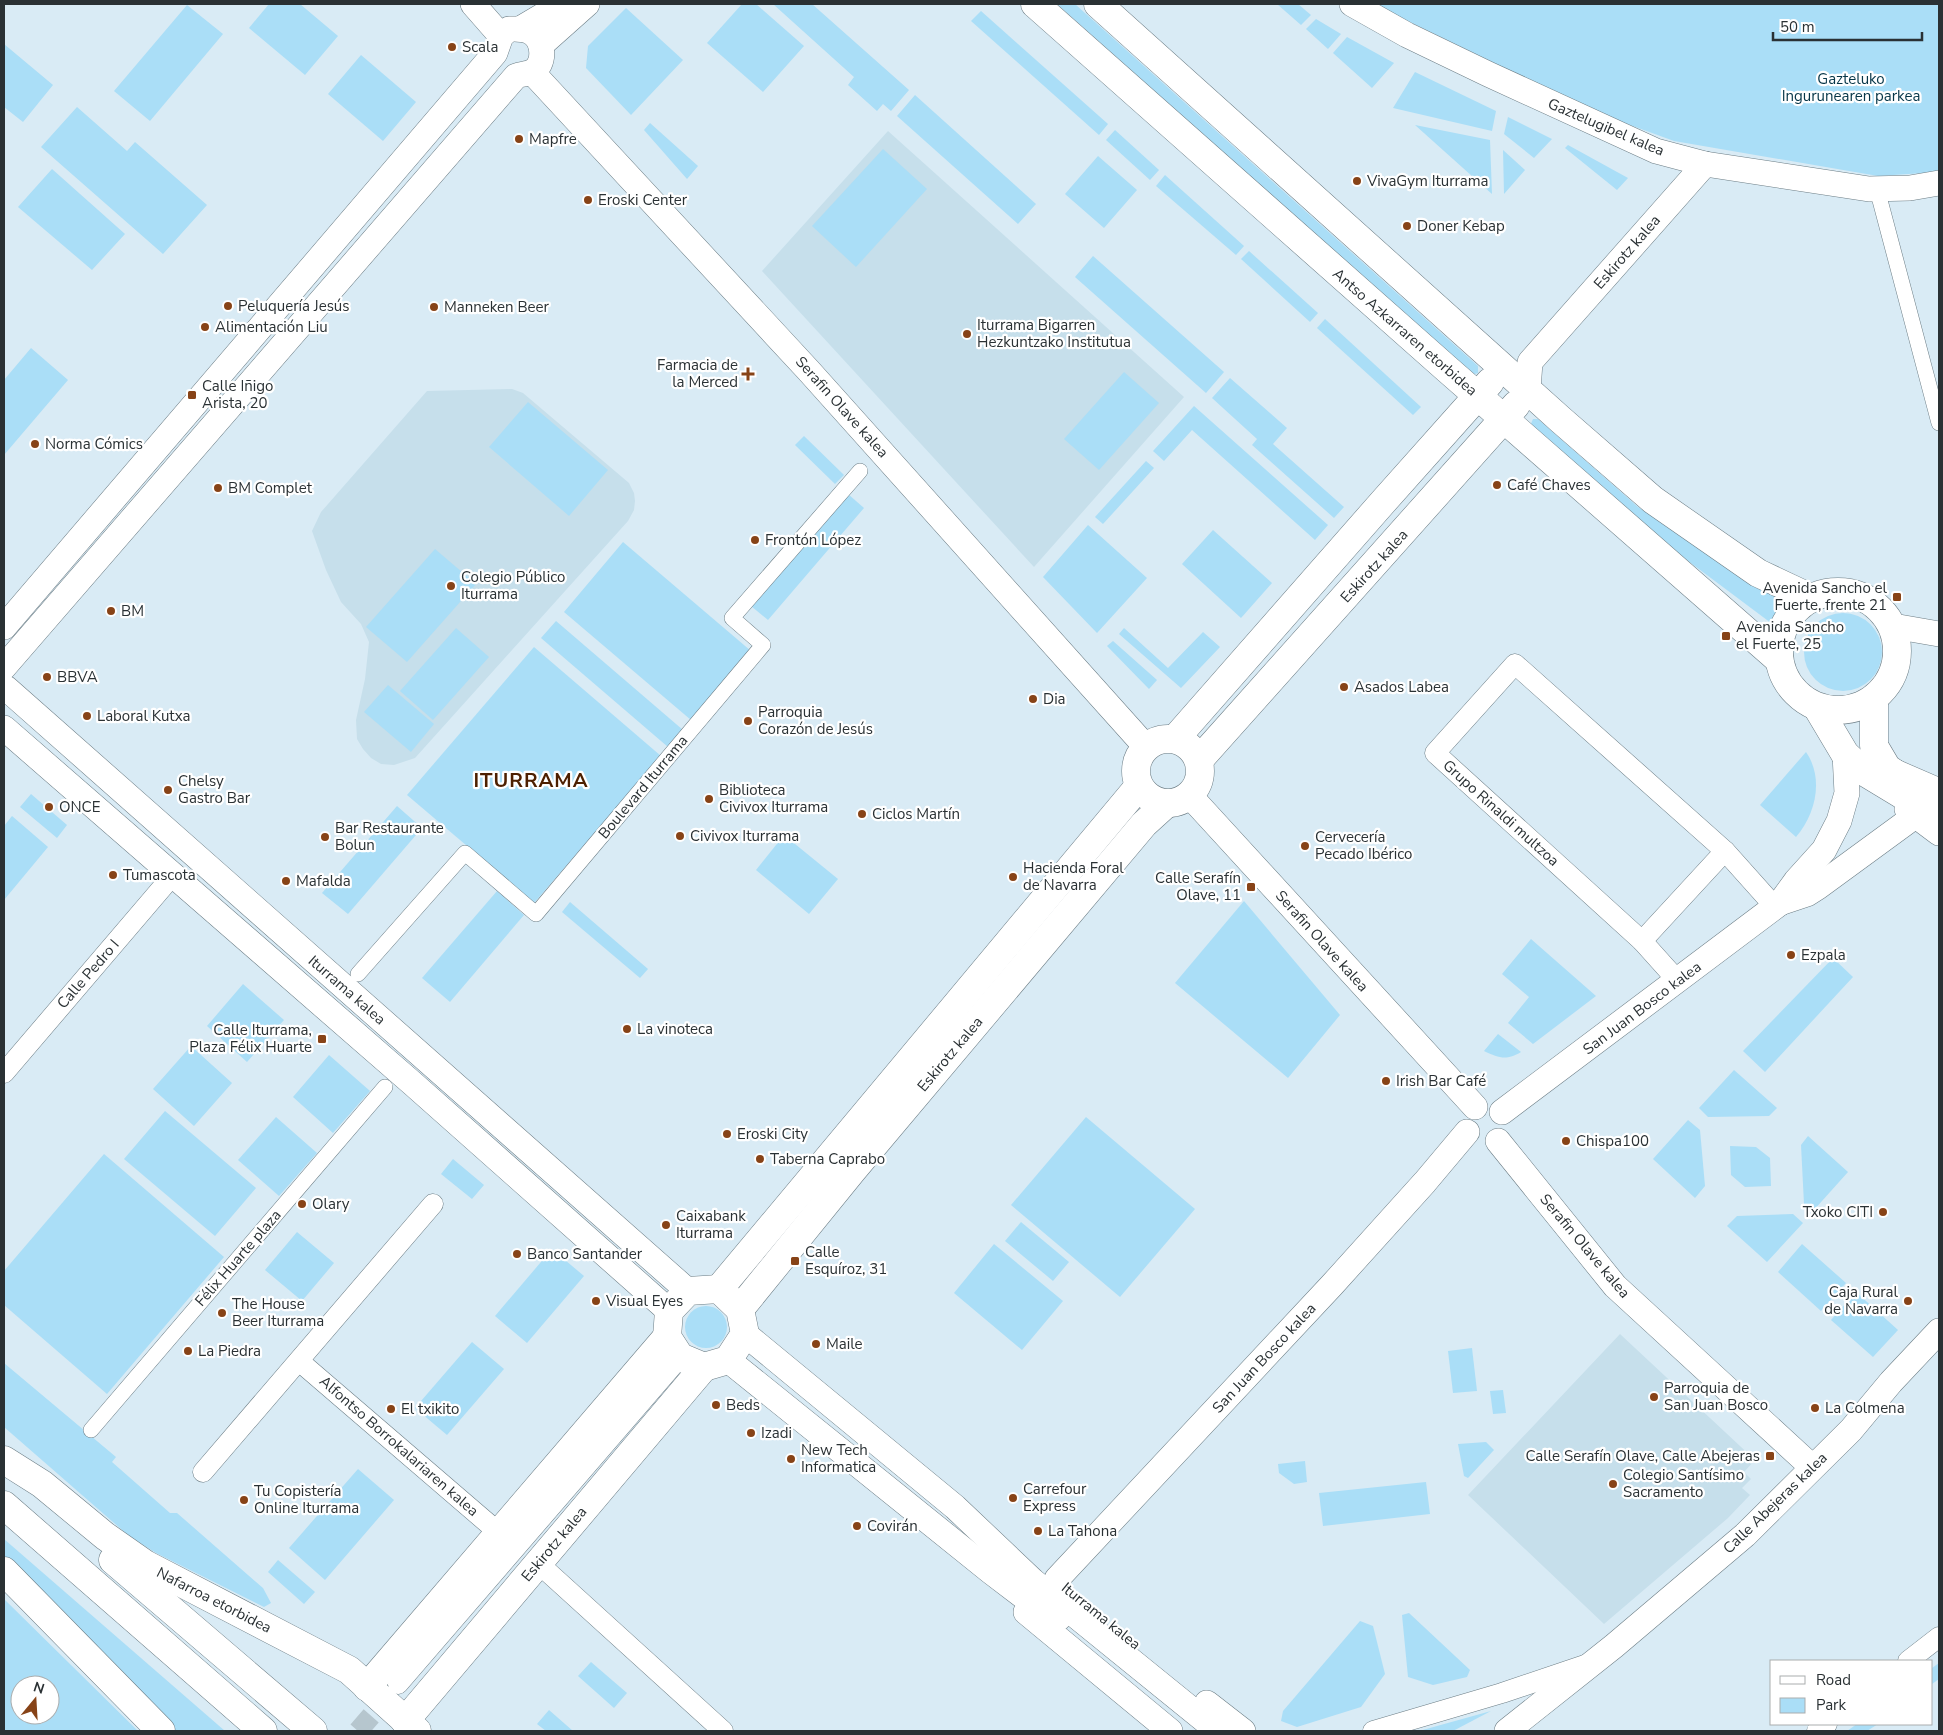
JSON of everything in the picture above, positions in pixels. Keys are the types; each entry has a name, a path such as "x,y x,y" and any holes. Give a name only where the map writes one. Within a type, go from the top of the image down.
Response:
{"main road":[{"name":"Antso Azkarraren etorbidea","path":"1035,4 1477,396 1777,658"},
{"path":"1098,4 1517,365 1528,390 1653,500 1758,573 1811,598"},
{"name":"Eskirotz kalea","path":"1175,739 1477,396 1517,365"},
{"name":"Eskirotz kalea","path":"1199,760 1528,390"},
{"path":"1839,591 1868,599 1881,609 1893,626 1898,656 1891,680 1874,699 1849,710 1838,711 1817,707 1806,702 1791,688 1777,658 1779,639 1787,619 1794,610 1811,598 1839,591"},
{"path":"1874,699 1874,746 1882,774 1927,817"},
{"path":"1817,707 1845,754 1863,771 1882,774 1939,805"},
{"path":"1175,739 1190,746 1199,760 1200,780 1178,800 1150,798 1139,786 1136,772 1138,758 1146,747 1159,740 1175,739"},
{"name":"Eskirotz kalea","path":"719,1289 1139,786"},
{"name":"Eskirotz kalea","path":"411,1726 538,1563 689,1346 743,1321 858,1163 1018,971 1144,824 1178,800"},
{"path":"367,1686 498,1532 689,1346 688,1291 719,1289 743,1321"},
{"name":"Nafarroa etorbidea","path":"8,1463 42,1484 105,1536 145,1564 348,1670 411,1726"},
{"name":"Nafarroa etorbidea","path":"8,1463 32,1490 313,1731"},
{"path":"4,1505 263,1731"},
{"path":"4,1571 161,1731"}],"street":[{"path":"472,4 506,39 503,70 524,74"},
{"path":"4,627 506,39 547,13 556,4"},
{"path":"541,45 587,4"},
{"name":"Gaztelugibel kalea","path":"1352,4 1407,35 1656,151 1705,164 1869,189 1910,188 1939,183"},
{"path":"4,680 524,74 539,64 542,54 541,45 533,34 506,39"},
{"name":"Serafin Olave kalea","path":"524,74 828,392 1146,747"},
{"name":"Eskirotz kalea","path":"1517,365 1705,164"},
{"path":"1877,189 1939,423"},
{"name":"Boulevard Iturrama","path":"358,974 465,853 536,914 762,645 732,618 860,471"},
{"path":"1893,626 1939,634"},
{"name":"Grupo Rinaldi multzoa","path":"1677,980 1642,942 1434,753 1515,664 1725,851 1778,906"},
{"name":"Iturrama kalea","path":"4,680 688,1291"},
{"name":"Iturrama kalea","path":"4,728 405,1077 689,1346 1032,1603 1053,1613 1200,1731"},
{"name":"San Juan Bosco kalea","path":"1778,906 1796,881 1824,850 1839,821 1846,793 1845,754"},
{"path":"1882,774 1939,791"},
{"name":"Serafin Olave kalea","path":"1178,800 1475,1107"},
{"path":"1927,817 1939,833"},
{"name":"San Juan Bosco kalea","path":"1502,1112 1778,906 1818,888 1927,817"},
{"path":"1642,942 1725,851"},
{"name":"Calle Pedro I","path":"4,1073 173,875"},
{"name":"Félix Huarte plaza","path":"91,1430 385,1087"},
{"path":"1484,1104 1494,1106 1502,1112 1506,1122 1505,1132 1498,1141 1490,1145 1481,1144 1473,1140 1467,1132 1468,1114 1475,1107 1484,1104"},
{"name":"San Juan Bosco kalea","path":"1057,1579 1332,1285 1425,1182 1467,1132"},
{"name":"Serafin Olave kalea","path":"1498,1141 1615,1286 1812,1467"},
{"path":"203,1472 433,1204"},
{"name":"Iturrama kalea","path":"743,1321 955,1507 1033,1581 1218,1731"},
{"name":"Calle Abejeras kalea","path":"1509,1728 1596,1661 1745,1536 1851,1430 1891,1382 1939,1331"},
{"name":"Eskirotz kalea","path":"398,1684 689,1346"},
{"name":"Alfontso Borrokalariaren kalea","path":"299,1361 498,1532"},
{"name":"Iturrama kalea","path":"955,1507 1001,1536 1057,1579 1243,1731"},
{"path":"538,1563 723,1731"},
{"name":"Iturrama kalea","path":"990,1572 1008,1597 1170,1731"},
{"path":"1909,1660 1939,1637"},
{"name":"Calle Abejeras kalea","path":"1373,1731 1502,1694 1596,1661"}],"shaded area":[{"name":"Iturrama Bigarren Hezkuntzako Institutua","path":"888,131 1184,397 1034,567 762,271"},
{"name":"Colegio Público Iturrama","path":"512,389 523,393 629,483 634,493 634,510 628,521 415,758 394,765 381,764 371,758 357,739 356,720 365,679 369,642 361,624 341,602 326,570 312,531 321,512 427,391"},
{"name":"Colegio Santísimo Sacramento","path":"1620,1334 1755,1460 1744,1472 1751,1479 1742,1488 1750,1495 1728,1518 1604,1624 1468,1495"}],"green space":[{"path":"269,4 300,4 338,36 305,75 249,28"},
{"path":"742,4 756,4 804,46 763,92 707,43"},
{"path":"773,4 812,4 909,90 891,111 883,104 877,111 848,85 854,77"},
{"path":"1057,4 1075,4 1478,366 1478,373 1472,375"},
{"path":"1277,4 1298,4 1311,15 1301,25"},
{"name":"Gazteluko Ingurunearen parkea","path":"1373,4 1939,4 1939,172 1878,176 1674,141 1597,113"},
{"path":"187,5 223,34 150,121 114,91"},
{"path":"626,8 683,60 631,115 586,68 588,46"},
{"path":"981,11 1108,124 1099,135 971,21"},
{"path":"1316,19 1341,34 1328,49 1306,29"},
{"path":"1347,37 1394,63 1372,88 1333,53"},
{"path":"4,44 53,85 23,122 4,107"},
{"path":"361,55 416,102 383,141 328,94"},
{"path":"1415,72 1496,111 1492,131 1393,108"},
{"path":"915,95 1036,204 1018,224 897,116"},
{"path":"77,107 127,151 135,142 207,205 163,254 41,147"},
{"path":"1508,117 1552,139 1534,158 1504,134"},
{"path":"650,123 698,166 687,179 644,130"},
{"path":"1415,125 1490,140 1492,194"},
{"path":"1115,130 1159,170 1150,180 1106,140"},
{"path":"1568,145 1628,178 1617,190 1565,148"},
{"path":"883,149 927,189 856,267 812,226"},
{"path":"1503,150 1525,170 1504,194"},
{"path":"1098,156 1137,190 1104,228 1065,194"},
{"path":"52,169 125,234 92,270 18,207"},
{"path":"1165,175 1244,246 1236,255 1156,186"},
{"path":"1249,251 1318,313 1310,322 1241,259"},
{"path":"1093,256 1224,372 1206,393 1075,277"},
{"path":"1325,319 1421,407 1413,415 1317,328"},
{"path":"31,348 68,380 4,455 4,380"},
{"path":"1124,372 1159,403 1099,470 1064,439"},
{"path":"1230,378 1287,428 1273,444 1344,507 1334,518 1252,445 1257,439 1212,398"},
{"path":"528,402 608,470 569,516 489,447"},
{"path":"1194,406 1328,525 1315,540 1192,430 1164,461 1153,451"},
{"path":"1533,419 1538,419 1638,507 1754,581 1792,600 1783,610 1775,626 1632,519 1530,426"},
{"path":"804,436 844,475 835,484 795,445"},
{"path":"1146,461 1154,468 1103,524 1095,517"},
{"path":"848,494 864,508 768,620 751,606"},
{"path":"1088,525 1147,578 1097,633 1043,577"},
{"path":"1213,530 1272,583 1241,618 1182,564"},
{"path":"623,542 751,651 691,720 564,612"},
{"path":"435,549 476,584 407,662 366,627"},
{"path":"1843,613 1858,616 1871,624 1879,637 1882,652 1879,667 1871,680 1858,688 1843,691 1828,688 1815,680 1807,667 1804,652 1807,637 1815,624 1828,616"},
{"path":"556,621 683,730 668,747 541,638"},
{"path":"456,628 489,657 433,720 400,691"},
{"path":"1124,628 1168,668 1203,632 1220,647 1181,688 1119,634"},
{"path":"1113,641 1157,680 1149,689 1107,646"},
{"path":"534,647 661,756 534,903 407,795"},
{"path":"388,685 434,724 411,752 364,712"},
{"path":"1806,752 1812,762 1815,773 1815,796 1809,818 1796,837 1760,805"},
{"path":"31,794 67,825 57,838 20,807"},
{"path":"397,806 422,828 348,914 322,893"},
{"path":"12,816 48,847 4,900 4,826"},
{"path":"784,835 838,879 809,914 756,870"},
{"path":"497,891 524,915 450,1002 422,978"},
{"path":"1244,901 1340,1015 1288,1078 1175,983"},
{"path":"570,902 648,969 640,978 562,912"},
{"path":"1531,939 1596,996 1533,1044 1508,1023 1529,997 1502,974"},
{"path":"1833,958 1853,977 1765,1072 1743,1051"},
{"path":"243,984 284,1020 247,1062 207,1026"},
{"path":"1498,1034 1521,1052 1511,1057 1502,1057 1484,1051"},
{"path":"191,1046 232,1083 194,1126 153,1089"},
{"path":"329,1055 370,1091 333,1133 293,1097"},
{"path":"1734,1070 1777,1108 1769,1116 1708,1117 1699,1108"},
{"path":"165,1111 256,1188 215,1236 124,1159"},
{"path":"276,1117 317,1153 279,1196 238,1160"},
{"path":"1086,1117 1195,1209 1120,1297 1011,1205"},
{"path":"1688,1120 1700,1130 1705,1186 1695,1198 1653,1159"},
{"path":"1808,1136 1848,1172 1813,1211 1804,1204 1801,1145"},
{"path":"1730,1146 1756,1147 1770,1158 1771,1186 1745,1187 1731,1175"},
{"path":"104,1154 224,1257 107,1394 4,1305 4,1271"},
{"path":"453,1159 484,1185 472,1199 441,1174"},
{"path":"1793,1214 1803,1223 1767,1262 1727,1226 1737,1216"},
{"path":"1021,1222 1069,1262 1053,1281 1005,1241"},
{"path":"297,1232 334,1263 302,1301 265,1270"},
{"path":"994,1244 1063,1301 1022,1350 954,1293"},
{"path":"1802,1244 1846,1283 1821,1311 1778,1272"},
{"path":"552,1249 584,1276 527,1343 495,1316"},
{"path":"1856,1292 1898,1330 1873,1357 1831,1320"},
{"path":"710,1306 718,1309 724,1315 727,1327 724,1339 718,1345 702,1348 694,1345 688,1339 685,1323 688,1315 694,1309"},
{"path":"472,1342 504,1369 447,1435 415,1408"},
{"path":"1472,1348 1477,1391 1453,1393 1448,1351"},
{"path":"4,1363 116,1457 112,1462 170,1513 177,1513 263,1588 271,1603 264,1607 156,1553 129,1536 4,1427"},
{"path":"1503,1390 1506,1413 1493,1414 1490,1391"},
{"path":"1486,1442 1494,1450 1468,1478 1464,1476 1458,1444"},
{"path":"1305,1461 1307,1482 1294,1484 1279,1473 1278,1464"},
{"path":"358,1469 394,1500 325,1580 289,1548"},
{"path":"1426,1482 1430,1514 1323,1526 1319,1493"},
{"path":"4,1539 225,1731 176,1731 4,1557"},
{"path":"278,1560 315,1592 304,1604 268,1572"},
{"path":"4,1599 138,1731 4,1731"},
{"path":"1409,1613 1470,1670 1467,1677 1433,1685 1408,1677 1402,1615"},
{"path":"1360,1621 1373,1626 1385,1674 1361,1707 1297,1727 1281,1721 1283,1711"},
{"path":"591,1662 627,1693 614,1708 578,1676"},
{"path":"1939,1663 1939,1679 1933,1683 1933,1667"},
{"path":"549,1710 573,1731 546,1731 537,1724"},
{"path":"1491,1711 1453,1731 1419,1731"},
{"path":"1856,1725 1876,1725 1867,1731 1847,1731"}],"tunnel":[{"path":"358,1731 393,1691"}],"place":[{"name":"Scala","path":"452,47"},
{"name":"Mapfre","path":"519,139"},
{"name":"VivaGym Iturrama","path":"1357,181"},
{"name":"Eroski Center","path":"588,200"},
{"name":"Doner Kebap","path":"1407,226"},
{"name":"Peluquería Jesús","path":"228,306"},
{"name":"Manneken Beer","path":"434,307"},
{"name":"Alimentación Liu","path":"205,327"},
{"name":"Iturrama Bigarren Hezkuntzako Institutua","path":"967,334"},
{"name":"Farmacia de la Merced","path":"748,374"},
{"name":"Calle Iñigo Arista, 20","path":"192,395"},
{"name":"Norma Cómics","path":"35,444"},
{"name":"Café Chaves","path":"1497,485"},
{"name":"BM Complet","path":"218,488"},
{"name":"Frontón López","path":"755,540"},
{"name":"Colegio Público Iturrama","path":"451,586"},
{"name":"Avenida Sancho el Fuerte, frente 21","path":"1897,597"},
{"name":"BM","path":"111,611"},
{"name":"Avenida Sancho el Fuerte, 25","path":"1726,636"},
{"name":"BBVA","path":"47,677"},
{"name":"Asados Labea","path":"1344,687"},
{"name":"Dia","path":"1033,699"},
{"name":"Laboral Kutxa","path":"87,716"},
{"name":"Parroquia Corazón de Jesús","path":"748,721"},
{"name":"Chelsy Gastro Bar","path":"168,790"},
{"name":"Biblioteca Civivox Iturrama","path":"709,799"},
{"name":"ONCE","path":"49,807"},
{"name":"Ciclos Martín","path":"862,814"},
{"name":"Civivox Iturrama","path":"680,836"},
{"name":"Bar Restaurante Bolun","path":"325,837"},
{"name":"Cervecería Pecado Ibérico","path":"1305,846"},
{"name":"Tumascota","path":"113,875"},
{"name":"Hacienda Foral de Navarra","path":"1013,877"},
{"name":"Mafalda","path":"286,881"},
{"name":"Calle Serafín Olave, 11","path":"1251,887"},
{"name":"Ezpala","path":"1791,955"},
{"name":"La vinoteca","path":"627,1029"},
{"name":"Calle Iturrama, Plaza Félix Huarte","path":"322,1039"},
{"name":"Irish Bar Café","path":"1386,1081"},
{"name":"Eroski City","path":"727,1134"},
{"name":"Chispa100","path":"1566,1141"},
{"name":"Taberna Caprabo","path":"760,1159"},
{"name":"Olary","path":"302,1204"},
{"name":"Txoko CITI","path":"1883,1212"},
{"name":"Caixabank Iturrama","path":"666,1225"},
{"name":"Banco Santander","path":"517,1254"},
{"name":"Calle Esquíroz, 31","path":"795,1261"},
{"name":"Visual Eyes","path":"596,1301"},
{"name":"Caja Rural de Navarra","path":"1908,1301"},
{"name":"The House Beer Iturrama","path":"222,1313"},
{"name":"Maile","path":"816,1344"},
{"name":"La Piedra","path":"188,1351"},
{"name":"Parroquia de San Juan Bosco","path":"1654,1397"},
{"name":"Beds","path":"716,1405"},
{"name":"La Colmena","path":"1815,1408"},
{"name":"El txikito","path":"391,1409"},
{"name":"Izadi","path":"751,1433"},
{"name":"Calle Serafín Olave, Calle Abejeras","path":"1770,1456"},
{"name":"New Tech Informatica","path":"791,1459"},
{"name":"Colegio Santísimo Sacramento","path":"1613,1484"},
{"name":"Carrefour Express","path":"1013,1498"},
{"name":"Tu Copistería Online Iturrama","path":"244,1500"},
{"name":"Covirán","path":"857,1526"},
{"name":"La Tahona","path":"1038,1531"}],"district":[{"name":"ITURRAMA","path":"531,780"}]}
